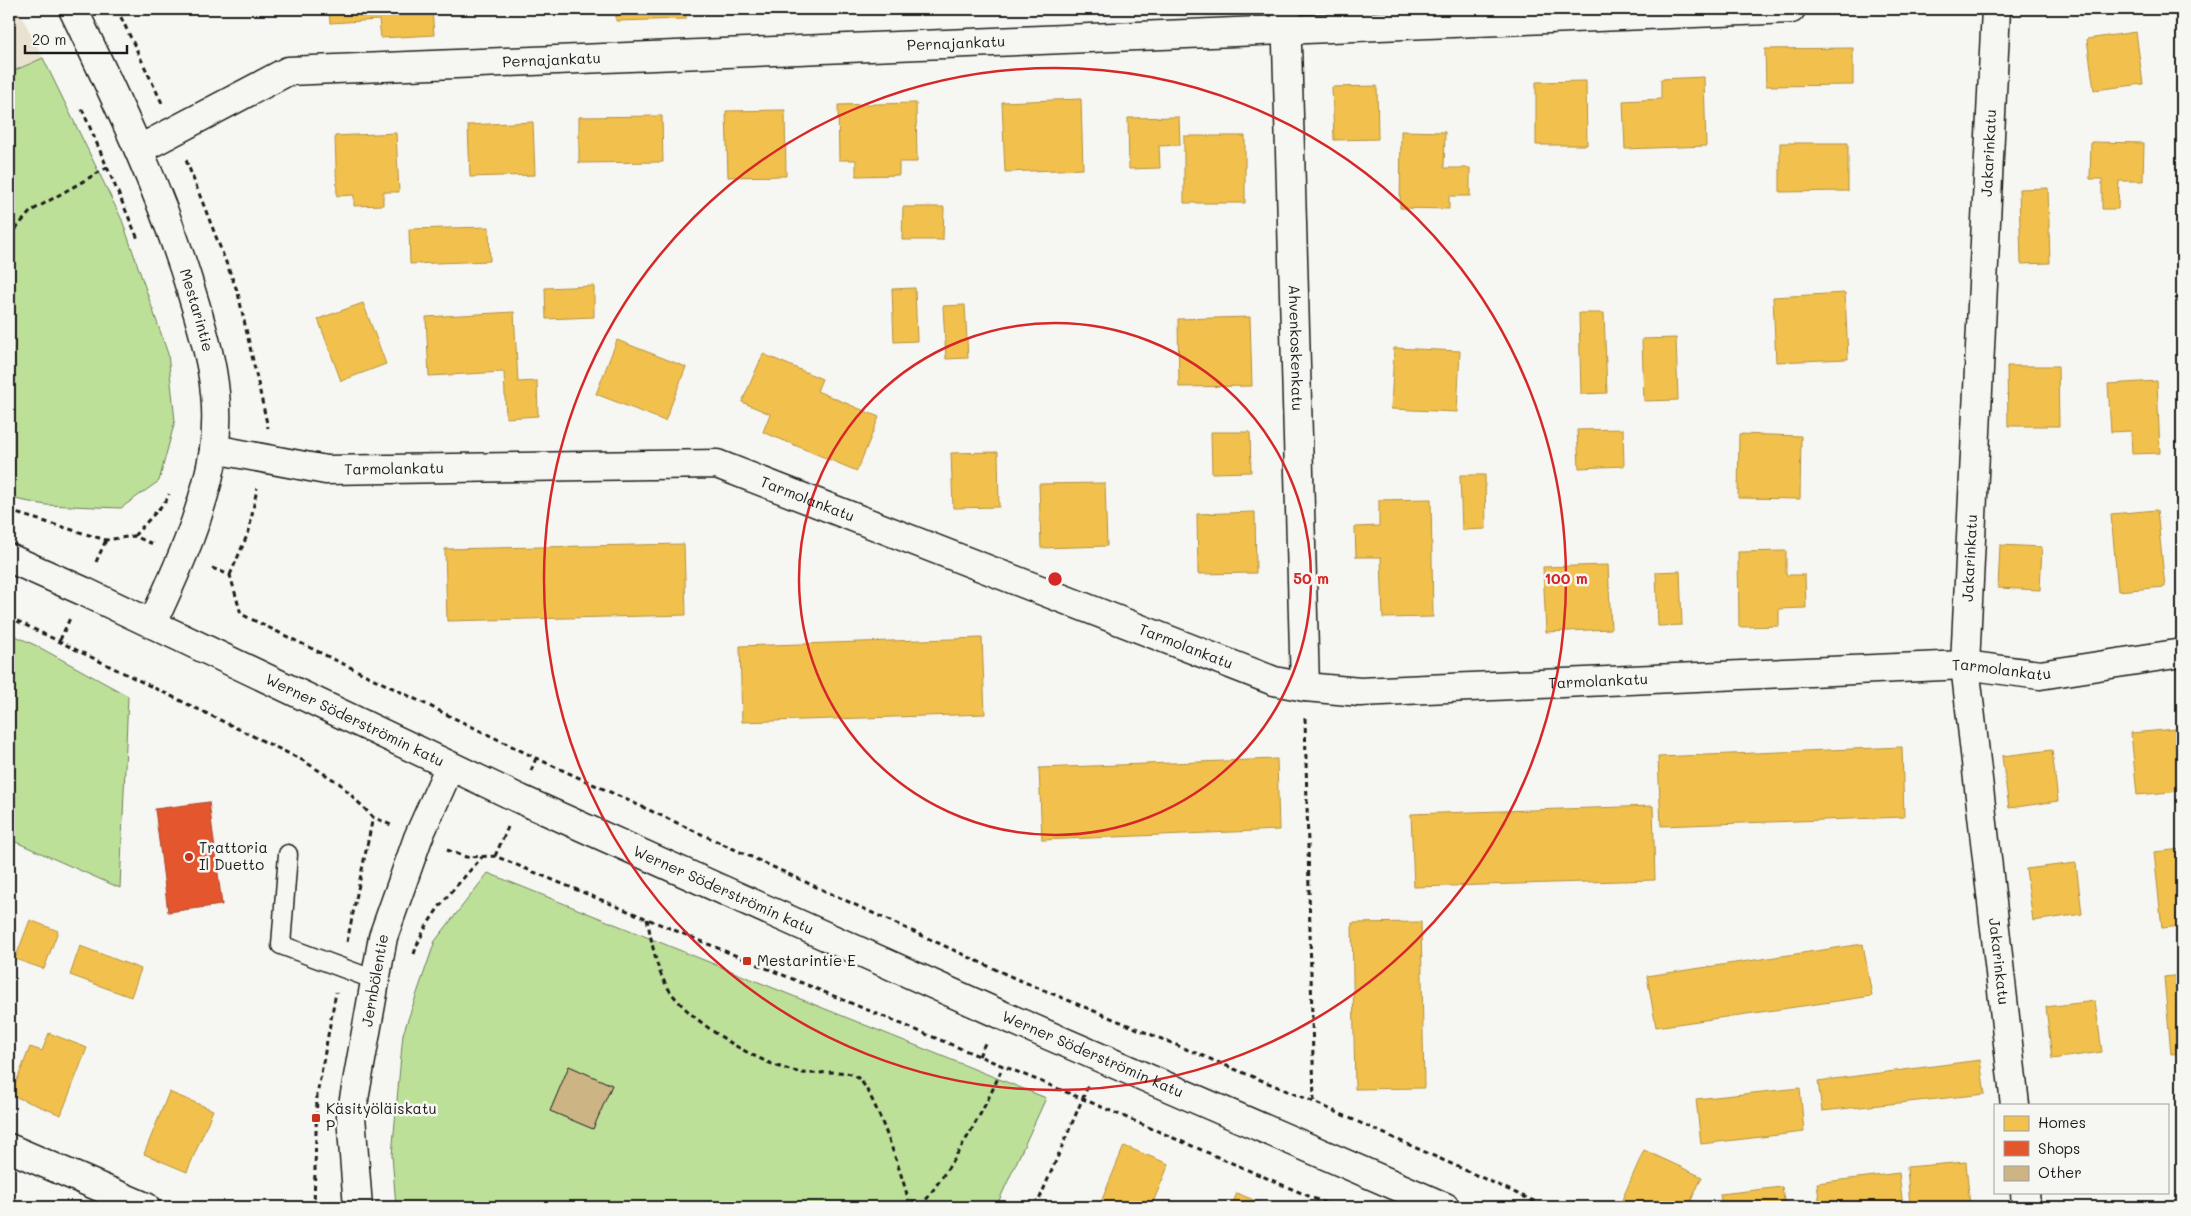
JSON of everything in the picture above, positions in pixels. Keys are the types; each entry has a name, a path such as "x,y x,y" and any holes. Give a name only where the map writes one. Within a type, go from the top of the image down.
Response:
{"street":[{"name":"Mestarintie","path":"73,9 140,149 178,246 211,357 216,402 214,449 203,502 183,556 152,624"},
{"name":"Pernajankatu","path":"140,149 288,71 1286,20 1791,9"},
{"name":"Jakarinkatu","path":"1996,9 1965,665 2015,1104"},
{"name":"Ahvenkoskenkatu","path":"1286,20 1305,687"},
{"name":"Tarmolankatu","path":"214,449 326,470 717,464 1274,681 1305,687 1360,692 1965,665 2040,674 2182,653"},
{"name":"Werner Söderströmin katu","path":"9,558 450,766 1100,1058 1445,1207"},
{"name":"Jernbölentie","path":"358,1207 351,1116 383,937 418,838 450,766"},
{"path":"9,1148 146,1207"},
{"path":"2025,1194 2026,1207"}],"lane":[{"path":"288,854 281,945 375,980"}],"path":[{"path":"81,106 138,241"},
{"path":"9,236 31,210 140,149"},
{"path":"134,536 166,501 170,492"},
{"path":"9,511 106,540 134,536 230,575 241,614 347,667 554,766 1012,978 1314,1102 1547,1207"},
{"path":"9,617 60,640 302,760 339,783 373,816 418,838 466,857 495,856 1083,1099 1334,1207"},
{"path":"1305,687 1314,1102"},
{"path":"414,956 420,937 442,904 482,857"},
{"path":"647,919 659,968 667,987 704,1024 729,1042 783,1069 804,1073 851,1074 860,1079 869,1094 898,1166 910,1207"},
{"path":"1036,1207 1100,1058"},
{"path":"921,1207 977,1121 989,1100 1003,1066"}],"shaded area":[{"path":"9,9 18,9 43,58 9,73"}],"green space":[{"path":"43,58 122,220 168,354 175,421 159,481 121,508 46,505 9,498 9,73"},
{"path":"9,633 37,646 128,696 120,888 9,839"},
{"path":"488,873 1046,1098 996,1207 396,1207 392,1155 403,1034 435,941"}],"building: Homes":[{"path":"329,9 432,9 434,35 381,38 379,20 330,23"},
{"path":"616,9 686,9 686,19 616,21"},
{"path":"2136,32 2143,84 2094,90 2087,39"},
{"path":"1853,48 1853,85 1766,86 1765,49"},
{"path":"1704,77 1706,146 1625,149 1623,101 1661,99 1661,79"},
{"path":"1586,81 1587,145 1536,145 1536,82"},
{"path":"1377,86 1378,139 1334,140 1332,87"},
{"path":"1081,99 1083,169 1005,172 1002,102"},
{"path":"916,103 917,162 899,162 899,175 856,176 856,160 839,160 838,105"},
{"path":"785,110 786,176 728,177 726,111"},
{"path":"662,116 663,162 579,163 579,117"},
{"path":"1179,117 1180,145 1159,146 1160,168 1129,169 1128,118"},
{"path":"533,122 535,175 470,177 468,125"},
{"path":"1401,131 1445,132 1444,168 1470,168 1470,196 1449,196 1449,209 1400,208"},
{"path":"396,133 399,192 383,192 383,205 354,206 354,195 337,196 335,136"},
{"path":"1184,136 1245,136 1245,203 1184,203"},
{"path":"2091,142 2144,143 2143,181 2119,181 2118,209 2102,209 2102,179 2090,179"},
{"path":"1780,143 1848,143 1848,191 1780,192"},
{"path":"2048,188 2050,263 2021,264 2019,189"},
{"path":"903,207 944,207 943,240 902,240"},
{"path":"489,227 490,261 410,264 409,229"},
{"path":"594,286 594,317 546,319 545,288"},
{"path":"915,288 917,341 894,342 892,289"},
{"path":"1845,293 1848,359 1776,362 1773,297"},
{"path":"363,303 386,364 341,381 318,319"},
{"path":"965,305 968,358 946,359 943,306"},
{"path":"514,312 518,382 537,381 538,416 506,418 504,372 429,376 426,317"},
{"path":"1579,313 1604,313 1607,393 1581,394"},
{"path":"1250,317 1252,386 1179,387 1178,319"},
{"path":"1676,338 1678,400 1644,401 1642,339"},
{"path":"617,340 686,367 665,421 596,394"},
{"path":"1394,348 1460,351 1457,412 1391,409"},
{"path":"763,354 822,379 817,391 879,417 857,471 763,432 770,414 742,402"},
{"path":"2007,366 2058,366 2059,426 2008,426"},
{"path":"2157,381 2160,453 2132,454 2131,431 2111,432 2108,384"},
{"path":"1623,429 1624,466 1579,468 1577,430"},
{"path":"1211,432 1250,432 1251,472 1212,473"},
{"path":"1739,434 1801,436 1800,499 1738,498"},
{"path":"998,452 999,507 953,508 951,453"},
{"path":"1460,475 1485,475 1486,529 1462,530"},
{"path":"1105,483 1107,546 1041,548 1039,484"},
{"path":"1431,499 1433,617 1383,618 1381,557 1356,557 1355,527 1379,526 1379,500"},
{"path":"2157,510 2165,587 2118,591 2111,514"},
{"path":"1255,512 1256,573 1198,574 1197,514"},
{"path":"684,544 686,615 447,621 445,549"},
{"path":"2000,545 2042,547 2040,590 1998,588"},
{"path":"1786,551 1786,575 1805,575 1806,608 1779,609 1779,626 1739,627 1738,552"},
{"path":"1608,565 1611,629 1546,632 1543,567"},
{"path":"1680,571 1682,625 1658,626 1656,572"},
{"path":"982,638 985,714 742,722 740,646"},
{"path":"2176,729 2182,791 2137,795 2131,733"},
{"path":"1902,747 1904,817 1661,826 1658,757"},
{"path":"2052,750 2058,801 2009,808 2002,756"},
{"path":"1277,759 1279,830 1042,840 1039,768"},
{"path":"1653,806 1655,880 1414,887 1411,814"},
{"path":"2182,849 2182,926 2162,928 2154,852"},
{"path":"2076,863 2082,914 2033,921 2026,869"},
{"path":"30,920 58,931 44,969 15,959"},
{"path":"1421,922 1424,1088 1355,1089 1352,923"},
{"path":"1863,944 1872,996 1656,1027 1647,976"},
{"path":"80,946 141,969 131,997 70,975"},
{"path":"2182,975 2182,1053 2171,1054 2164,977"},
{"path":"2095,1001 2102,1052 2052,1059 2046,1007"},
{"path":"49,1033 87,1048 61,1115 11,1095 30,1047 42,1051"},
{"path":"1980,1060 1985,1094 1822,1111 1818,1081"},
{"path":"1800,1088 1804,1132 1701,1144 1696,1099"},
{"path":"169,1092 213,1110 187,1172 144,1154"},
{"path":"1124,1146 1169,1164 1151,1207 1099,1207"},
{"path":"1644,1150 1702,1177 1688,1207 1632,1207 1621,1202"},
{"path":"1966,1162 1970,1207 1910,1207 1907,1167"},
{"path":"1899,1173 1903,1207 1820,1207 1817,1183"},
{"path":"1782,1187 1785,1207 1722,1207 1720,1194"},
{"path":"1237,1193 1270,1207 1231,1207"}],"building: Shops":[{"name":"Trattoria Il Duetto","path":"209,802 222,905 168,912 155,809"}],"building: Other":[{"path":"569,1066 612,1085 593,1129 550,1111"}],"place":[{"name":"Trattoria Il Duetto","path":"189,857"},
{"name":"Mestarintie E","path":"747,961"},
{"name":"Käsityöläiskatu P","path":"316,1118"}]}
